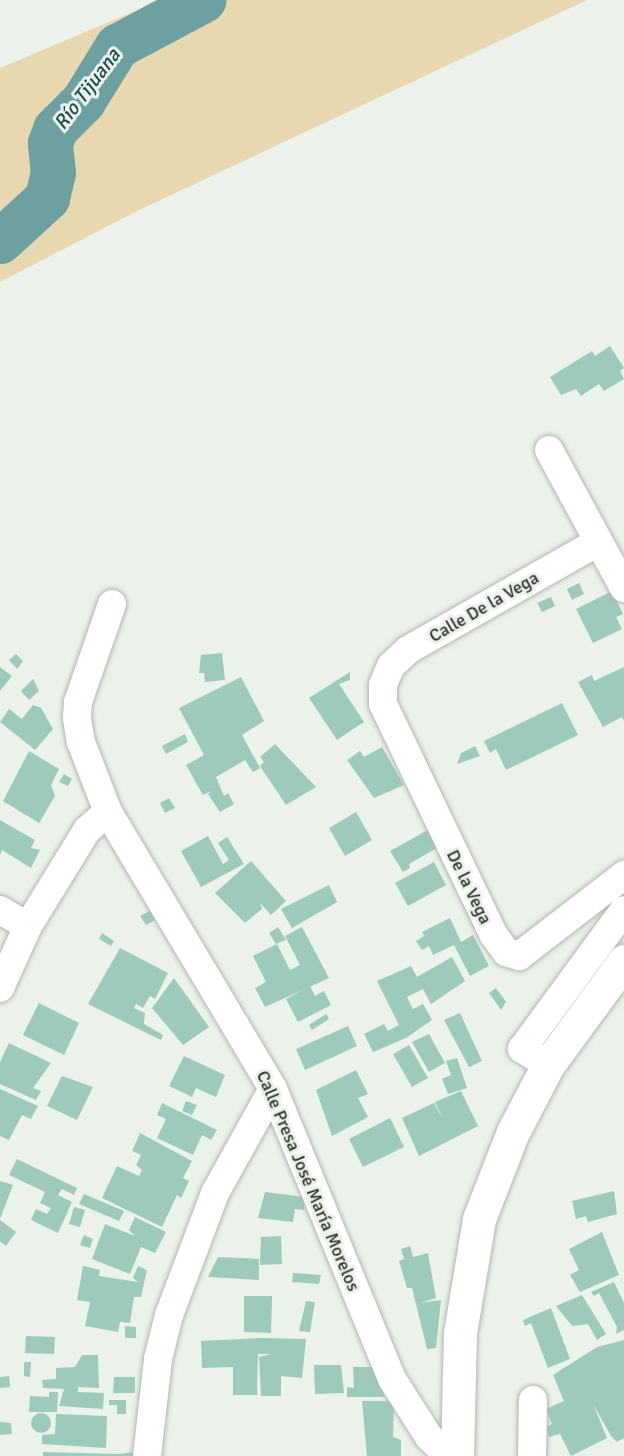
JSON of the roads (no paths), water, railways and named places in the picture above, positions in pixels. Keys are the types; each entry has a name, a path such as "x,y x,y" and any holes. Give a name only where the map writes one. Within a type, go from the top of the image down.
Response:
{"main road":[{"path":"457,1456 460,1333 479,1219 513,1132 548,1065 624,961"}],"street":[{"path":"549,450 624,588"},
{"name":"Calle De la Vega","path":"383,685 392,666 408,650 598,542"},
{"name":"Calle Presa José María Morelos","path":"112,604 78,702 77,718 81,742 108,812 273,1089 392,1379 429,1437 449,1456"},
{"name":"De la Vega","path":"383,685 383,704 392,727 493,934 506,952 519,956 624,875"},
{"path":"0,988 28,926 87,830 108,812"},
{"path":"0,910 28,926"},
{"path":"548,1065 522,1049 624,910"},
{"path":"147,1456 158,1359 175,1295 214,1193 273,1089"},
{"path":"532,1456 533,1400"}],"waterway":[{"name":"Río Tijuana","path":"0,241 47,198 53,173 50,143 55,129 83,101 117,46 203,0"}]}
